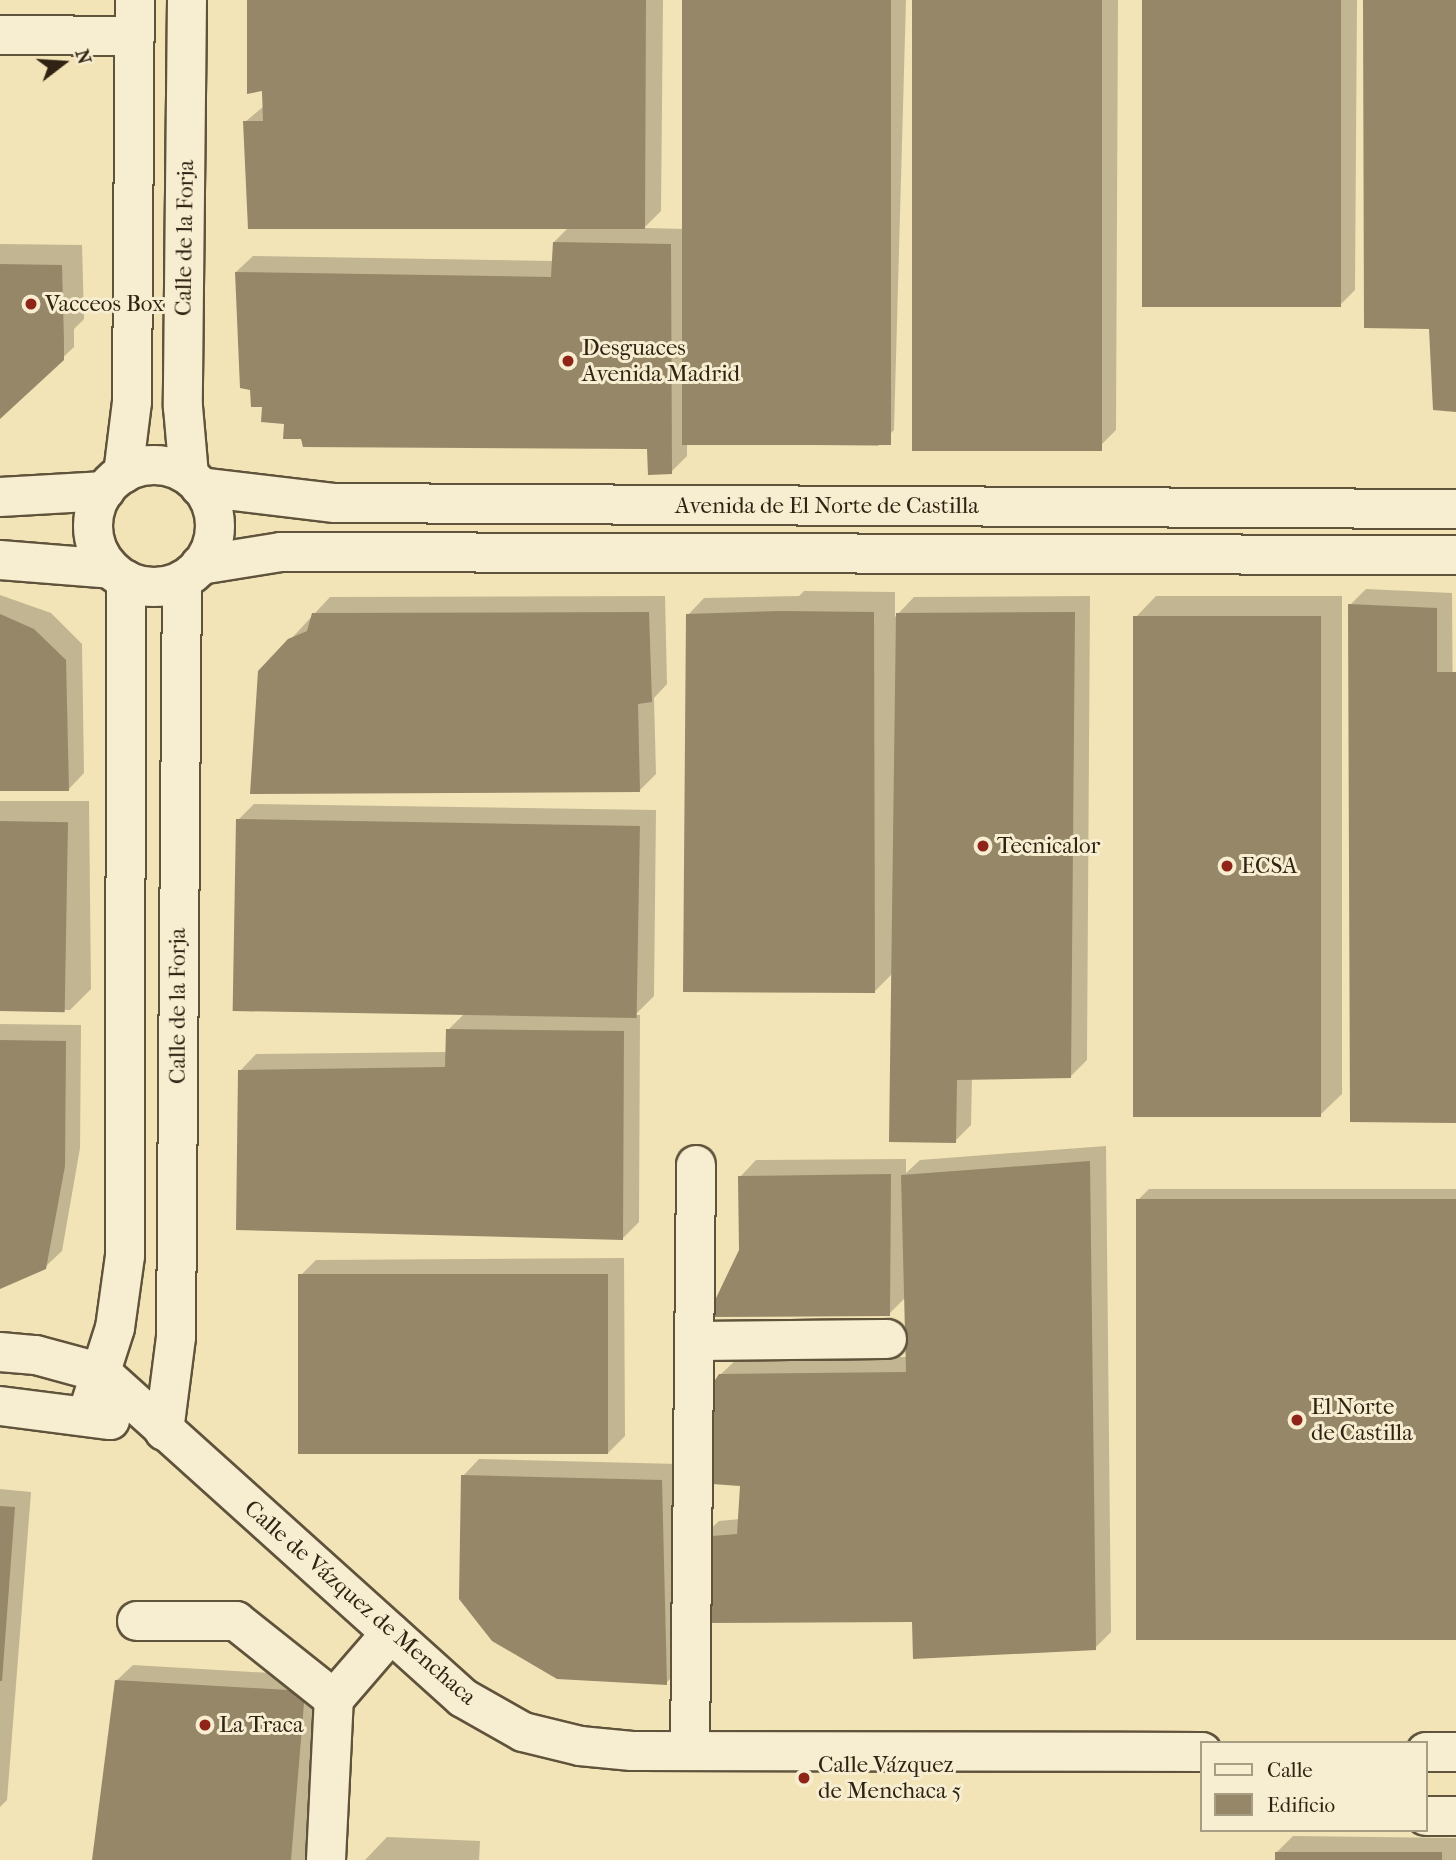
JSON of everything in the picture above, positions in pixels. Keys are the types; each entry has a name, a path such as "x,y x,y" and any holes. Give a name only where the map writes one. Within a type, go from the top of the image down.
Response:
{"street":[{"name":"Calle de la Forja","path":"187,0 183,407 195,482"},
{"path":"0,35 135,18 132,402 114,482 94,515 93,534 118,574 125,1256 115,1328 87,1415"},
{"name":"Avenida de El Norte de Castilla","path":"0,497 114,482 150,465 171,467 195,482 335,503 1456,509"},
{"path":"191,573 215,531 213,511 195,482"},
{"name":"Avenida de El Norte de Castilla","path":"0,560 118,574 163,587 191,573 281,552 1456,555"},
{"name":"Calle de la Forja","path":"164,1431 176,1337 191,573"},
{"path":"690,1752 696,1165"},
{"path":"695,1341 887,1339"},
{"name":"Calle de Vázquez de Menchaca","path":"0,1352 36,1354 102,1373 463,1698 523,1732 579,1746 690,1752 1200,1752"},
{"name":"Calle de Vázquez de Menchaca","path":"0,1406 87,1415 164,1431"},
{"path":"137,1621 236,1621 334,1699"},
{"path":"326,1860 334,1699 391,1633"},
{"path":"1428,1752 1456,1752"},
{"path":"1428,1816 1456,1816"}],"building":[{"path":"247,0 646,0 645,229 248,229 243,121 263,121 262,91 247,94"},
{"path":"682,0 891,0 891,445 682,445"},
{"path":"912,0 1102,0 1102,451 912,451"},
{"path":"1142,0 1341,0 1341,307 1142,307"},
{"path":"1363,0 1456,0 1456,412 1433,410 1429,329 1364,328"},
{"path":"553,242 671,244 672,474 648,475 647,449 303,447 301,439 283,439 284,424 261,422 262,407 251,407 250,390 240,388 235,272 551,277"},
{"name":"Vacceos Box","path":"0,264 62,265 64,360 0,419"},
{"path":"1348,604 1437,608 1437,672 1456,672 1456,1123 1350,1122"},
{"path":"649,612 652,702 638,704 640,792 250,794 258,671 288,639 307,631 312,613"},
{"path":"874,612 875,993 683,992 686,614"},
{"name":"Tecnicalor","path":"1075,612 1071,1078 957,1080 956,1143 889,1142 896,613"},
{"path":"0,614 34,629 66,660 69,791 0,791"},
{"name":"ECSA","path":"1133,616 1321,616 1321,1117 1133,1117"},
{"path":"236,819 640,826 637,1018 233,1011"},
{"path":"0,821 68,822 65,1012 0,1011"},
{"path":"446,1029 624,1031 623,1240 236,1230 238,1070 445,1067"},
{"path":"0,1040 66,1041 65,1166 46,1269 0,1289"},
{"path":"1090,1161 1096,1650 913,1659 912,1622 700,1623 700,1537 737,1534 740,1486 698,1483 698,1406 719,1374 906,1372 901,1175"},
{"path":"891,1174 890,1316 707,1317 739,1250 738,1176"},
{"name":"El Norte de Castilla","path":"1136,1199 1456,1199 1456,1640 1136,1640"},
{"path":"298,1274 608,1274 608,1454 298,1454"},
{"path":"461,1475 662,1480 667,1685 557,1679 492,1641 459,1599"},
{"path":"0,1506 15,1507 2,1681 0,1681"},
{"path":"115,1680 305,1691 291,1860 92,1860"},
{"path":"1275,1852 1442,1852 1442,1860 1275,1860"}],"place":[{"name":"Vacceos Box","path":"31,304"},
{"name":"Desguaces Avenida Madrid","path":"568,361"},
{"name":"Tecnicalor","path":"983,846"},
{"name":"ECSA","path":"1227,866"},
{"name":"El Norte de Castilla","path":"1297,1420"},
{"name":"La Traca","path":"205,1725"},
{"name":"Calle Vázquez de Menchaca 5","path":"804,1778"}]}
